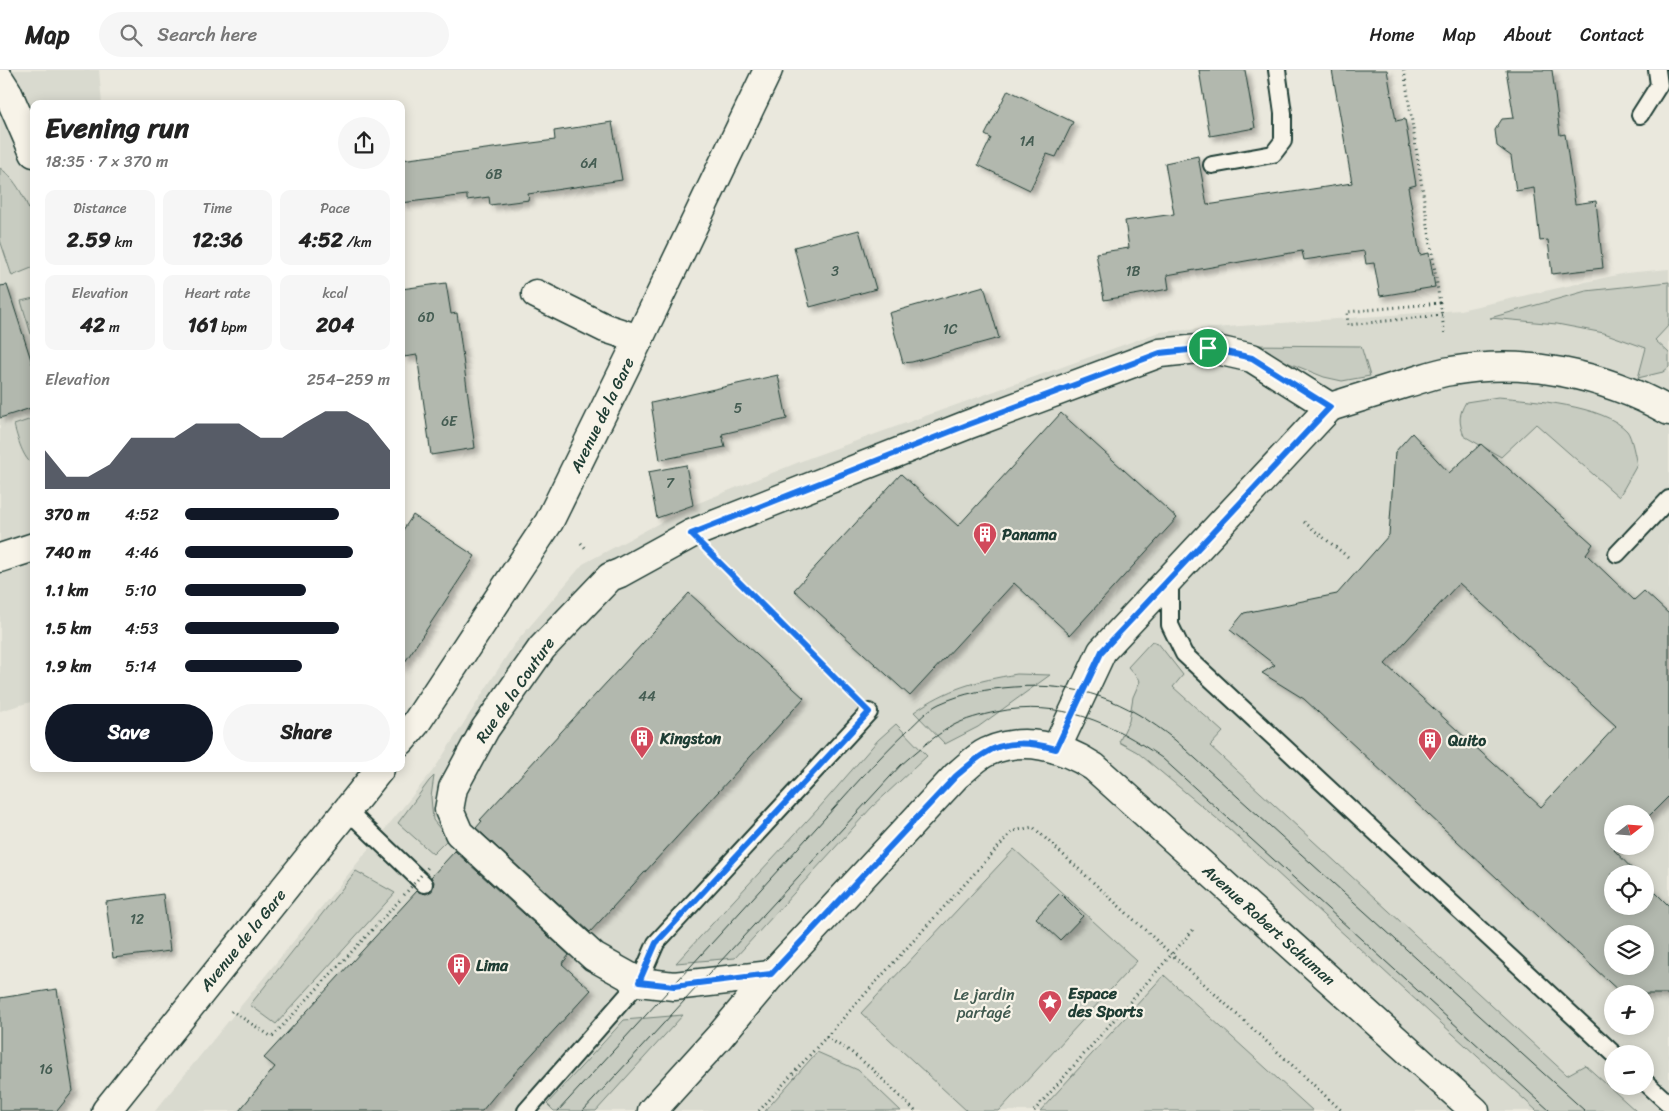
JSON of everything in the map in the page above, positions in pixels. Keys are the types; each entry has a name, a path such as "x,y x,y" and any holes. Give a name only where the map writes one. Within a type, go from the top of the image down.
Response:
{"street":[{"name":"Avenue de la Gare","path":"405,736 416,723 549,522 768,70"},
{"path":"2,88 30,145"},
{"path":"536,294 606,328 639,339"},
{"name":"Rue de la Couture","path":"771,974 674,986 639,982 594,956 459,833 449,810 453,788 485,730 542,648 610,577 691,534 967,425 1160,353 1208,348 1252,358 1330,407"},
{"path":"1056,749 1102,651 1330,407 1450,371 1487,366 1504,366 1566,372 1612,385 1669,411"},
{"path":"0,558 30,548"},
{"name":"Avenue Robert Schuman","path":"652,1111 720,1036 771,974 956,776 985,752 1010,744 1035,744 1080,757 1105,775 1475,1111"},
{"name":"Avenue de la Gare","path":"106,1111 378,772"}],"lane":[{"path":"1212,165 1273,154 1283,142 1283,114 1277,70"},
{"path":"1640,114 1659,85 1657,70"},
{"path":"1617,554 1669,499"},
{"path":"1170,578 1170,625 1184,654 1604,1045"},
{"path":"526,1111 639,982 656,943 869,712"},
{"path":"347,810 424,884"},
{"path":"1654,1090 1669,1104"}],"path":[{"path":"1404,70 1442,315 1348,325 1347,312 1440,303"},
{"path":"1304,522 1348,557"},
{"path":"691,534 869,712"},
{"path":"759,1111 1013,831 1033,827 1342,1111"},
{"path":"232,1011 272,1037 430,865"},
{"path":"1034,1111 1193,930"},
{"path":"826,1037 851,1052 872,1069 915,1111"}],"shaded area":[{"path":"0,70 99,70 102,100 30,100 30,702 0,711"},
{"path":"1669,269 1669,1111 155,1111 435,768 513,646 583,564 691,506 809,458 1159,332 1460,310 1626,273"}],"green space":[{"path":"0,168 13,180 23,196 30,214 30,269 12,276 0,240"},
{"path":"1669,282 1669,325 1655,340 1669,353 1669,367 1663,372 1638,378 1646,348 1604,333 1557,324 1490,318 1586,291"},
{"path":"30,299 30,331 21,301"},
{"path":"1244,345 1361,346 1370,376 1342,381 1324,377"},
{"path":"1498,397 1567,405 1602,415 1616,422 1627,431 1632,442 1637,465 1619,497 1536,424 1501,457 1464,436 1460,419 1466,402"},
{"path":"30,419 30,462 24,453 14,425"},
{"path":"1152,641 1158,643 1183,675 1173,687 1223,732 1210,746 1567,1075 1585,1065 1604,1082 1604,1095 1618,1095 1636,1111 1537,1111 1227,827 1137,752 1119,742 1129,721 1133,697 1140,681 1128,667"},
{"path":"1017,674 1050,675 978,727 945,744 914,712 951,691"},
{"path":"896,724 927,756 872,807 735,958 676,963 818,809 878,740"},
{"path":"434,776 431,797 433,820 448,839 433,854 398,823"},
{"name":"Le jardin partagé","path":"1014,849 1137,961 999,1111 967,1111 861,1013"},
{"path":"356,871 395,893 276,1024 250,1005"},
{"path":"1164,975 1313,1111 1040,1111"},
{"path":"683,1015 596,1111 554,1111 547,1104 624,1020"},
{"path":"817,1052 858,1070 901,1111 765,1111"}],"building":[{"path":"1199,70 1245,70 1255,128 1210,136"},
{"path":"1332,70 1387,70 1396,121 1405,119 1416,185 1408,187 1420,255 1429,253 1435,287 1380,296 1374,263 1366,264 1364,251 1304,260 1302,251 1167,275 1169,289 1104,300 1096,253 1129,248 1125,221 1174,214 1165,163 1198,156 1207,205 1352,183"},
{"path":"1506,70 1552,70 1560,135 1565,134 1575,204 1596,201 1603,268 1552,274 1548,240 1540,241 1534,188 1516,191 1511,156 1497,146 1495,130 1502,119 1514,118"},
{"path":"1008,90 1073,122 1056,157 1047,154 1030,190 978,165 991,138 985,135"},
{"path":"612,122 622,180 528,194 529,200 490,205 489,197 467,200 467,195 405,203 405,159 555,140 554,131"},
{"path":"859,230 876,289 810,307 794,247"},
{"path":"446,283 451,314 457,313 475,448 431,455 417,355 405,357 405,288"},
{"path":"7,285 30,357 30,408 0,418 0,286"},
{"path":"984,286 999,338 903,363 889,313"},
{"path":"778,375 787,419 722,434 725,447 660,460 651,403"},
{"name":"Panama","path":"1061,413 1177,518 1070,635 1014,583 910,696 794,590 901,474 958,526"},
{"name":"Quito","path":"1412,433 1449,473 1481,444 1593,544 1586,554 1634,600 1644,591 1669,614 1669,796 1654,811 1654,805 1604,805 1604,855 1619,855 1628,865 1604,865 1604,915 1654,915 1654,891 1669,906 1669,994 1654,994 1654,985 1612,985 1304,699 1262,673 1275,665 1230,630 1244,613 1337,594 1389,535 1395,452","holes":["1459,583 1616,726 1541,807 1385,664"]},
{"path":"686,465 693,505 657,518 648,472"},
{"path":"413,515 475,556 405,662 405,527"},
{"name":"Kingston","path":"689,593 804,698 590,932 476,828 482,821 480,820"},
{"name":"Lima","path":"455,851 569,955 562,964 591,990 482,1111 239,1111 275,1067 264,1058 417,891 426,894 432,891 434,882 431,877"},
{"path":"1060,893 1083,916 1060,940 1036,918"},
{"path":"163,894 170,951 113,958 106,902"},
{"path":"57,989 73,1091 57,1111 0,1111 0,998"}],"tram line":[{"path":"558,1111 861,778 927,712 948,700 975,692 1038,686 1080,691 1119,704 1138,714 1175,740 1585,1111"},
{"path":"583,1111 901,765 938,735 962,721 996,712 1019,709 1063,711 1084,717 1124,734 1162,758 1550,1111"}],"place":[{"name":"Panama","path":"985,555"},
{"name":"Kingston","path":"642,759"},
{"name":"Quito","path":"1430,761"},
{"name":"Lima","path":"459,986"},
{"name":"Espace des Sports","path":"1050,1023"}],"route":[{"path":"1208,348 1252,358 1330,407 1102,651 1056,749 1024,743 1010,744 985,752 956,776 771,974 701,981 674,986 639,982 656,943 869,712 691,534 967,425 1160,353 1208,348"}]}
